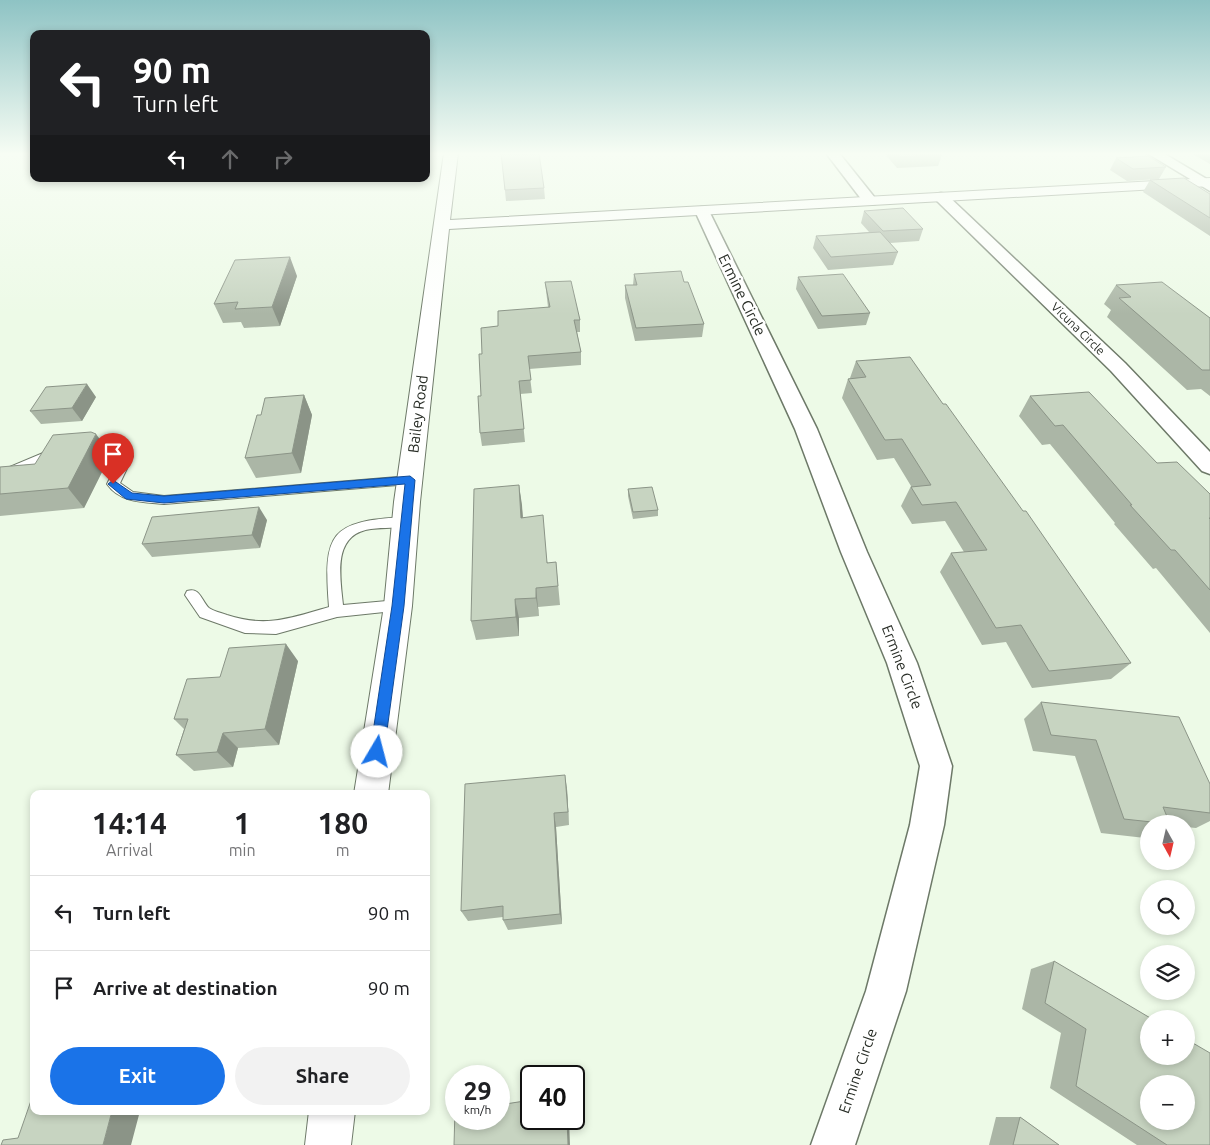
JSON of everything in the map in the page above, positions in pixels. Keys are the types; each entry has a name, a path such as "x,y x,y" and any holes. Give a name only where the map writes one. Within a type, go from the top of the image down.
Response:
{"street":[{"name":"Bailey Road","path":"372,790 398,606 405,522 444,206"},
{"path":"441,225 779,206"},
{"name":"Vicuna Circle","path":"951,206 1118,367 1210,466"},
{"name":"Ermine Circle","path":"702,211 806,429 854,552 902,662 936,766 927,825 886,991 833,1145"},
{"path":"328,1145 332,1115"}],"lane":[{"path":"0,476 70,446 101,445 121,449 127,456 113,484 130,496 164,500 410,480"},
{"path":"337,611 334,570 337,550 343,536 355,528 405,522"},
{"path":"192,595 204,613 244,627 276,628 337,611 398,606"}],"building":[{"path":"1192,206 1210,206 1210,218"},
{"path":"903,208 923,229 883,231 864,211"},
{"path":"880,232 898,252 831,257 816,236"},
{"path":"290,257 272,307 235,309 238,302 214,304 235,260"},
{"path":"681,271 684,282 688,282 704,324 636,328 625,285 637,285 634,274"},
{"path":"843,274 870,313 822,316 798,277"},
{"path":"571,281 580,320 574,320 581,352 528,356 531,380 519,381 524,429 480,433 478,396 481,396 479,354 482,354 481,328 498,326 498,311 550,307 545,282"},
{"path":"1162,282 1210,318 1210,370 1202,370 1119,298 1131,297 1116,285"},
{"path":"910,357 1023,511 1026,511 1131,663 1049,671 1021,625 996,628 951,553 987,550 956,502 922,505 911,487 931,485 902,439 885,440 848,379 866,377 856,361"},
{"path":"87,384 72,408 30,411 46,387"},
{"path":"1089,392 1157,463 1177,462 1210,494 1210,590 1175,550 1171,550 1130,505 1132,505 1063,425 1055,426 1030,396"},
{"path":"304,395 292,453 245,458 257,415 261,415 265,398"},
{"path":"91,432 96,434 68,488 0,494 0,467 35,464 53,435"},
{"path":"519,485 521,518 543,515 547,563 556,562 558,586 536,588 536,598 515,599 516,617 471,621 474,489"},
{"path":"652,487 658,510 633,512 628,489"},
{"path":"259,507 252,535 142,544 152,517"},
{"path":"286,644 265,729 223,733 217,752 176,755 188,719 174,719 187,679 220,677 229,648"},
{"path":"1041,702 1179,717 1210,784 1210,813 1163,807 1166,815 1140,815 1140,821 1124,819 1096,740 1051,735"},
{"path":"565,775 568,812 554,813 560,914 503,920 503,906 461,911 465,784"},
{"path":"1054,961 1140,1012 1140,1065 1195,1065 1195,1044 1210,1053 1210,1145 1167,1145 1144,1130 1195,1130 1195,1075 1140,1075 1140,1127 1076,1086 1086,1029 1045,1003"},
{"path":"520,1102 520,1130 567,1130 568,1145 454,1145 454,1130 510,1130 510,1103"},
{"path":"30,1104 30,1115 111,1115 103,1145 1,1145 3,1140 18,1138"},
{"path":"1020,1117 1059,1145 1013,1145"}],"route":[{"path":"113,484 130,496 164,500 410,480 398,606 377,752"}]}
